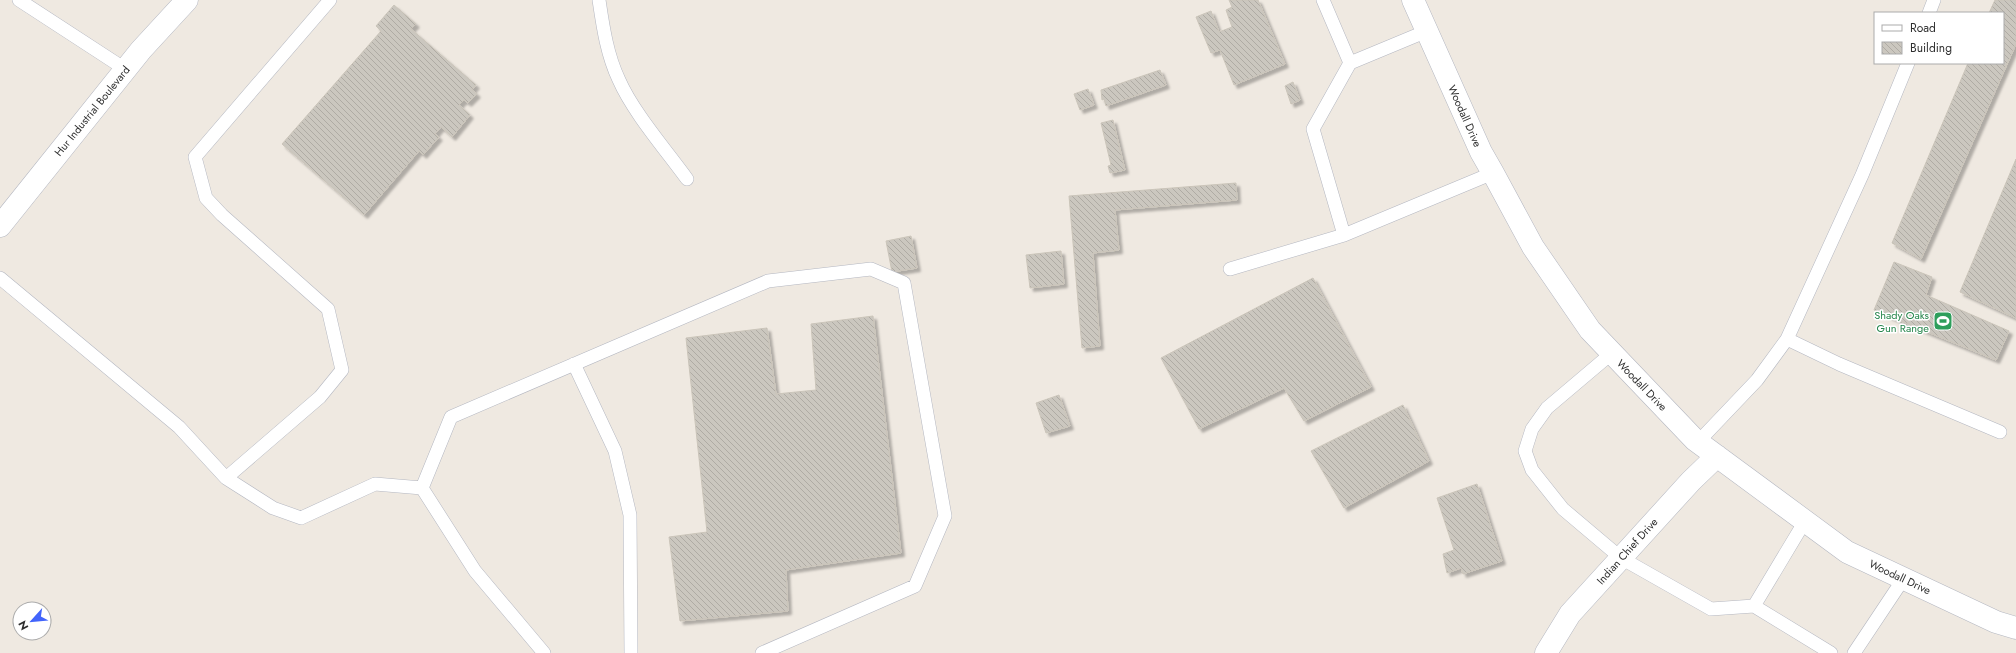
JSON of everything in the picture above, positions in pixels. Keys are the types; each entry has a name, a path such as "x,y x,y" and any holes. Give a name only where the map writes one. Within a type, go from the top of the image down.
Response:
{"street":[{"name":"Hur Industrial Boulevard","path":"0,226 125,69 188,0"},
{"name":"Woodall Drive","path":"1413,0 1481,152 1533,247 1590,330 1612,353 1698,442 1847,552 1996,622 2016,628"},
{"name":"Indian Chief Drive","path":"1546,653 1570,614 1691,482 1717,456"}],"lane":[{"path":"19,0 125,69"},
{"path":"226,478 320,397 342,370 328,310 222,215 206,198 195,157 330,0"},
{"path":"599,0 607,50 619,81 640,115 687,179"},
{"path":"1323,0 1350,63"},
{"path":"1929,12 1934,0"},
{"path":"1344,235 1313,129 1350,63 1427,31"},
{"path":"1698,442 1757,380 1786,339 1862,175 1908,64"},
{"path":"1230,269 1344,235 1493,173"},
{"path":"422,488 451,417 768,281 871,269 904,283 944,516 915,586 762,653"},
{"path":"0,278 180,427 226,478 273,508 301,518 375,484 422,488"},
{"path":"1786,339 1839,364 2000,432"},
{"path":"1612,353 1547,408 1532,429 1525,451 1532,470 1563,509 1621,558 1711,609 1754,606 1831,653"},
{"path":"574,364 615,451 630,514 632,653"},
{"path":"422,488 476,571 544,653"},
{"path":"1754,606 1805,521"},
{"path":"1854,653 1904,578"}],"building":[{"path":"1229,0 1258,0 1285,64 1234,85 1220,50 1211,53 1196,17 1211,11 1219,32 1232,27 1226,10 1232,7"},
{"path":"1995,0 2016,0 2016,44 1921,259 1892,243 1968,64 2004,64 2004,12 1989,12"},
{"path":"394,5 416,24 411,29 476,85 472,90 477,94 468,103 464,100 459,105 470,115 452,137 441,127 435,134 439,137 423,155 419,151 364,215 282,144 381,31 376,26"},
{"path":"1160,70 1166,85 1106,106 1104,99 1102,100 1101,90"},
{"path":"1293,82 1300,100 1291,104 1285,86"},
{"path":"1088,89 1094,105 1080,110 1074,94"},
{"path":"1113,120 1125,170 1110,173 1108,166 1111,165 1101,123"},
{"path":"2016,159 2016,318 1960,292"},
{"path":"1236,183 1237,200 1115,210 1119,250 1093,253 1100,346 1082,348 1069,196"},
{"path":"911,236 917,268 892,272 886,241"},
{"path":"1061,251 1064,284 1030,288 1026,255"},
{"name":"Shady Oaks Gun Range","path":"1894,262 1932,277 1926,295 2009,331 1996,360 1874,310"},
{"path":"1313,278 1371,387 1304,421 1284,388 1199,429 1161,358"},
{"path":"873,316 901,553 786,570 788,611 680,621 669,537 707,532 686,338 767,328 776,394 816,390 811,324"},
{"path":"1059,395 1070,426 1046,433 1036,403"},
{"path":"1403,405 1429,461 1344,508 1311,451"},
{"path":"1477,484 1502,561 1463,574 1461,568 1447,573 1443,554 1454,550 1437,498"}],"place":[{"name":"Shady Oaks Gun Range","path":"1943,321"}]}
